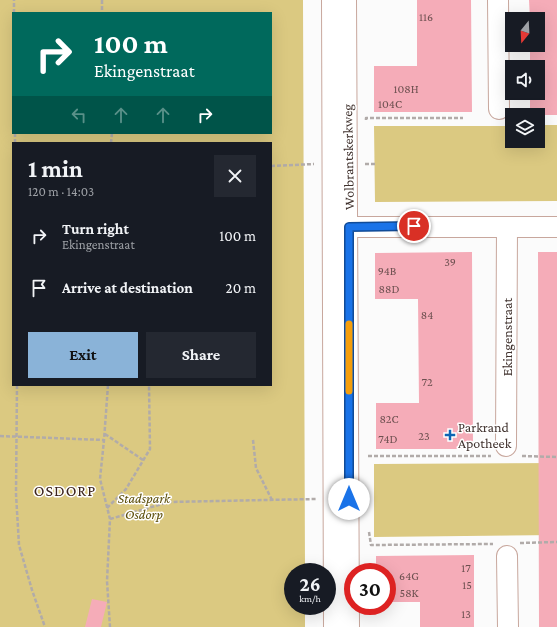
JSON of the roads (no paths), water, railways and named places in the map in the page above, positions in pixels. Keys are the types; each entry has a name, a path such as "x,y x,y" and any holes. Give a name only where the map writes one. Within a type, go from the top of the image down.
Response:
{"street":[{"name":"Wolbrantskerkweg","path":"332,0 341,227 349,627"},
{"name":"Wolbrantskerkweg","path":"334,627 333,500 346,0"},
{"path":"498,0 499,109"},
{"path":"341,227 557,227"},
{"name":"Ekingenstraat","path":"507,227 507,453"},
{"path":"507,548 508,627"}],"place":[{"name":"Parkrand Apotheek","path":"450,435"}],"district":[{"name":"OSDORP","path":"65,490"}],"park label":[{"name":"Stadspark Osdorp","path":"144,506"}]}
